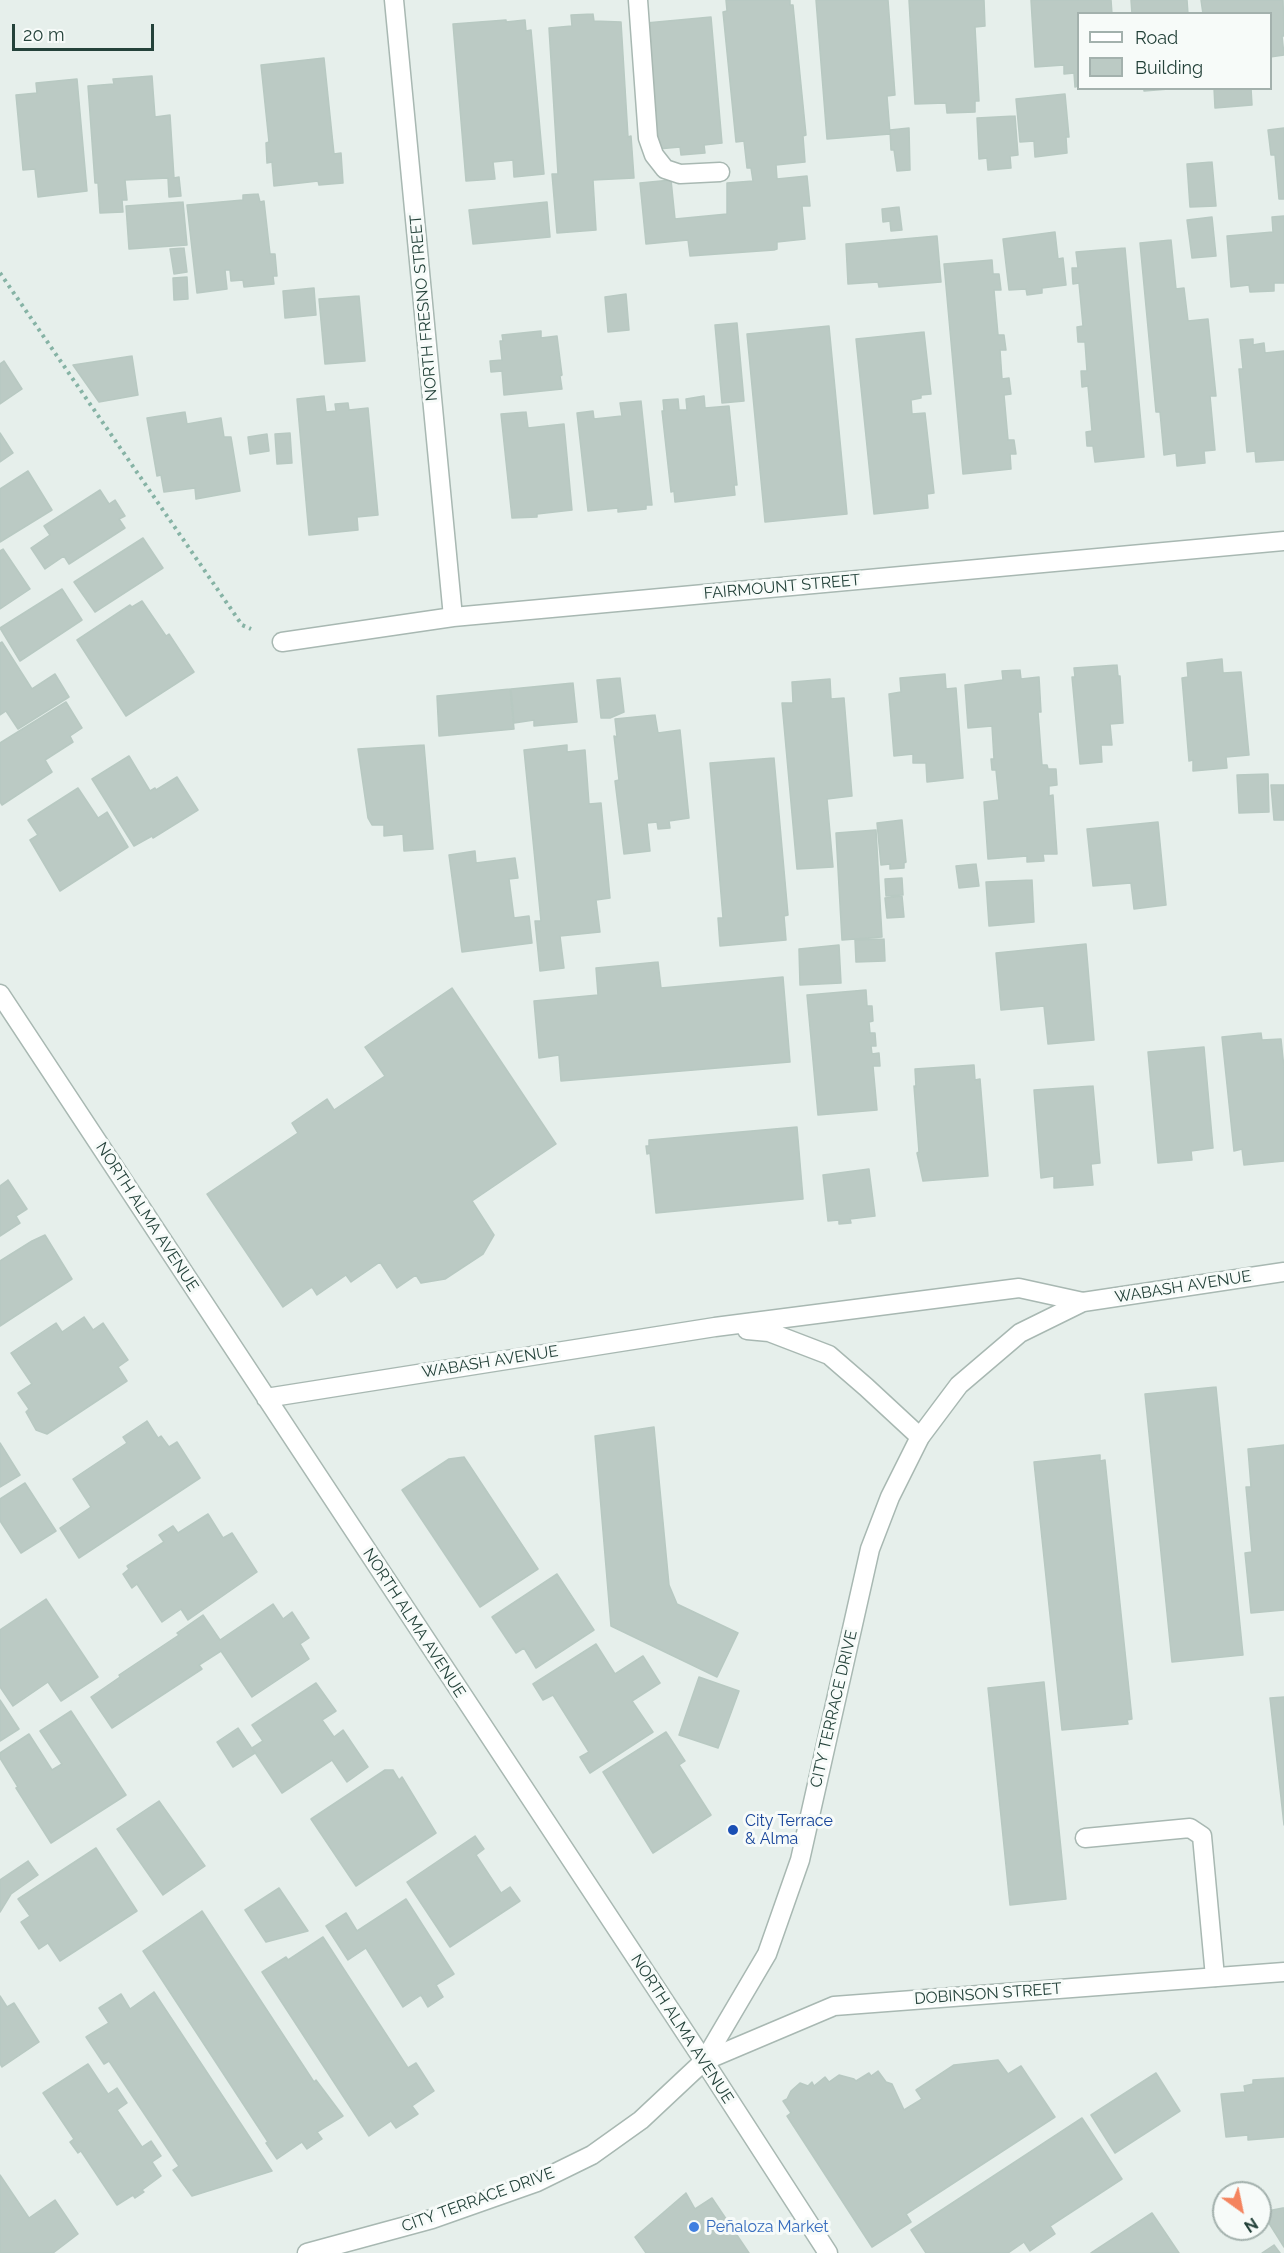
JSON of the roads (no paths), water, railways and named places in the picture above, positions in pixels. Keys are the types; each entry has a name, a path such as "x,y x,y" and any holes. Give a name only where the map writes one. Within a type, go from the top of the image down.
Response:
{"street":[{"name":"NORTH FRESNO STREET","path":"394,0 453,616"},
{"path":"638,0 648,138 654,155 665,169 680,174 720,172"},
{"name":"FAIRMOUNT STREET","path":"282,642 453,616 1284,541"},
{"name":"NORTH ALMA AVENUE","path":"0,993 704,2061 828,2253"},
{"name":"WABASH AVENUE","path":"715,1327 769,1332 829,1355 920,1437 959,1385 1020,1333 1083,1302 1284,1272"},
{"name":"WABASH AVENUE","path":"266,1398 715,1327 1019,1288 1083,1302"},
{"name":"CITY TERRACE DRIVE","path":"307,2253 432,2219 537,2182 592,2155 640,2120 704,2061 767,1954 800,1860 870,1549 890,1497 920,1437"},
{"path":"1086,1838 1190,1828 1202,1836 1215,1977"},
{"name":"DOBINSON STREET","path":"704,2061 834,2006 1284,1972"}],"place":[{"name":"City Terrace & Alma","path":"733,1830"},
{"name":"Peñaloza Market","path":"694,2227"}]}
